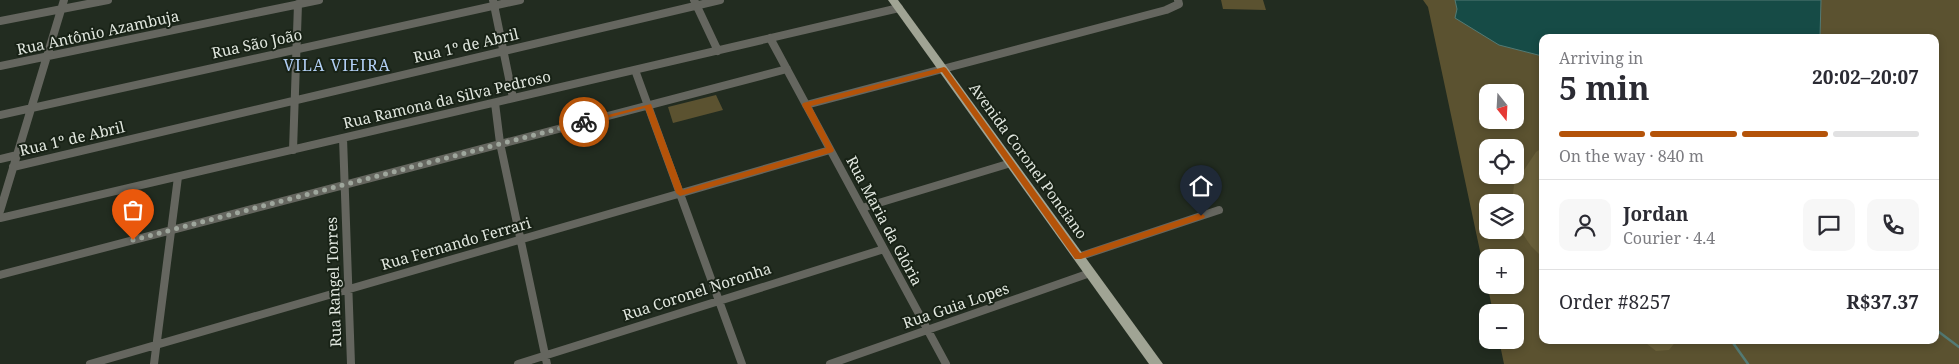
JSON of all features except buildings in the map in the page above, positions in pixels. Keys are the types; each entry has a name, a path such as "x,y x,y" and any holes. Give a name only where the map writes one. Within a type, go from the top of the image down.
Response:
{"main road":[{"name":"Avenida Coronel Ponciano","path":"896,4 1156,364"}],"street":[{"path":"0,211 64,0"},
{"path":"0,21 108,0"},
{"name":"Rua Antônio Azambuja","path":"0,66 319,0"},
{"name":"Rua São João","path":"0,115 296,50 493,3 520,0"},
{"name":"Rua 1º de Abril","path":"13,167 503,51 695,3 720,0"},
{"path":"806,105 1166,10 1178,4 1178,0"},
{"path":"493,3 513,98"},
{"path":"695,3 718,51"},
{"path":"293,150 298,4"},
{"name":"Rua Ramona da Silva Pedroso","path":"0,218 718,51 896,4"},
{"name":"Rua Maria da Glória","path":"770,38 946,364"},
{"path":"0,275 787,69"},
{"path":"635,70 742,364"},
{"path":"495,103 500,144 546,360"},
{"name":"Rua Rangel Torres","path":"343,138 351,364"},
{"name":"Rua Fernando Ferrari","path":"90,364 830,150"},
{"name":"Rua 1º de Abril","path":"0,159 17,155"},
{"path":"862,208 1011,163"},
{"path":"154,364 178,177"},
{"path":"1078,257 1219,210"},
{"name":"Rua Coronel Noronha","path":"518,364 546,360 719,299 884,249"},
{"name":"Rua Guia Lopes","path":"830,364 1090,273"}],"shaded area":[{"path":"1221,0 1263,0 1266,10 1223,9"},
{"path":"1423,0 1959,0 1959,364 1504,364 1501,349 1524,349 1524,304 1491,304 1489,294 1524,294 1524,249 1480,249 1428,7"},
{"path":"716,95 723,110 673,123 668,107"},
{"path":"1539,150 1539,254 1524,236 1524,194 1513,194 1515,184 1524,184 1524,170"},
{"path":"1647,344 1674,344 1669,350 1656,351"}],"water":[{"path":"1455,0 1821,0 1820,34 1539,34 1539,55 1499,45 1455,18 1457,9"}],"waterway":[{"path":"1939,332 1959,347"},
{"path":"1734,344 1748,364"}],"way so far":[{"path":"133,240 584,122"}],"district":[{"name":"VILA VIEIRA","path":"337,65"}],"route":[{"path":"584,122 648,105 680,193 830,150 806,105 944,70 1078,257 1201,216"}]}
